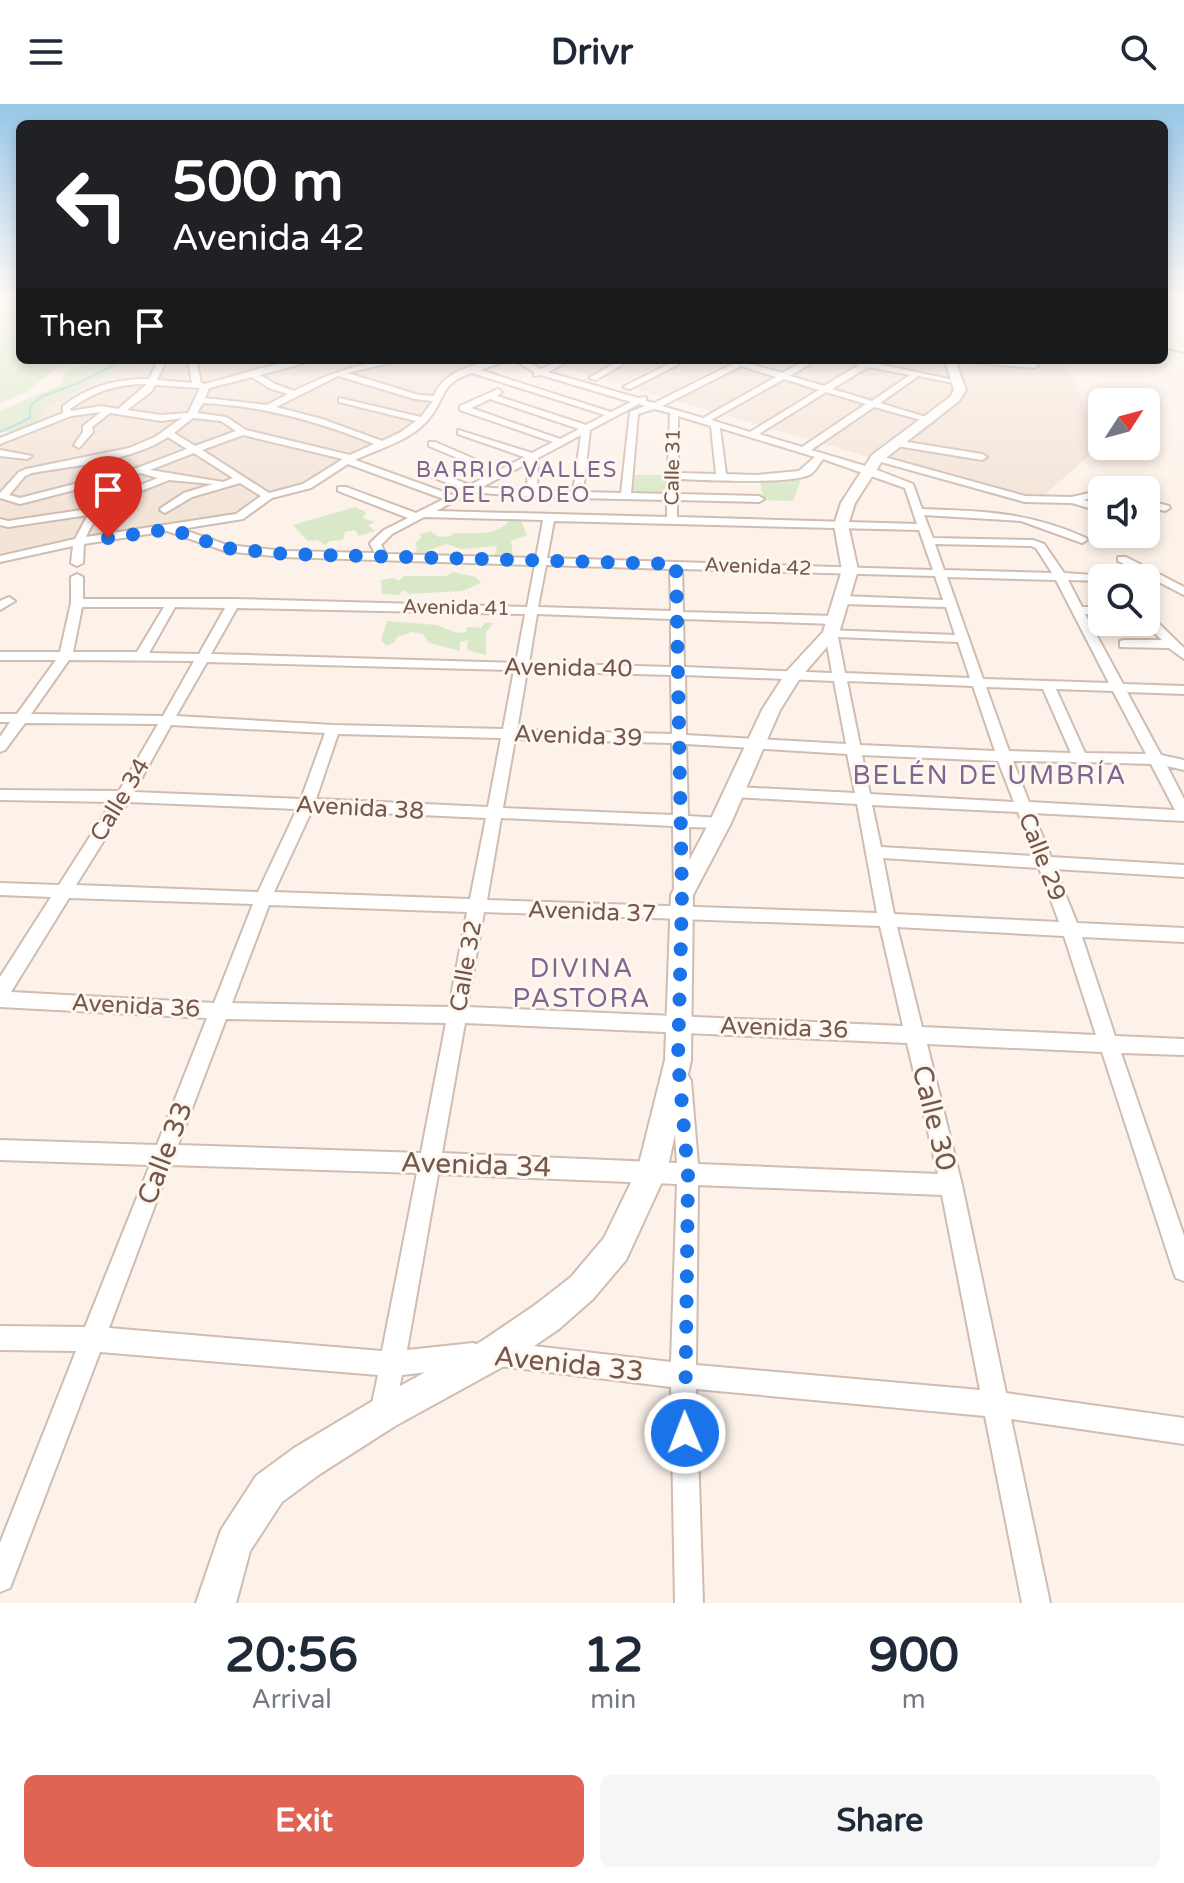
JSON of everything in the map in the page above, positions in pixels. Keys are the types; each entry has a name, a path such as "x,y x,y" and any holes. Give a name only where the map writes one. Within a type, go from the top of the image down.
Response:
{"main road":[{"path":"216,1603 234,1543 269,1489 307,1461 383,1414 494,1353 547,1317 582,1288 615,1249 652,1171 678,1060 682,1024 682,905 755,743 793,675 832,626 850,570 841,525 848,503 873,464 894,443 929,421 955,399 960,390 954,369"}],"street":[{"path":"119,412 139,400 158,369"},
{"path":"20,501 3,496 16,480 29,471 113,454 169,434 203,400 195,369"},
{"path":"69,414 64,411 74,402 109,382 201,386 270,369"},
{"path":"267,408 337,373 356,369"},
{"path":"171,529 239,517 268,496 307,486 349,459 385,445 423,420 442,386 456,375 475,369"},
{"path":"534,369 821,456 904,466 1029,499 1073,500 1088,505"},
{"path":"547,369 463,408 560,442"},
{"path":"381,555 375,547 377,540 647,394 559,369"},
{"path":"593,378 610,369"},
{"path":"627,387 664,369"},
{"name":"Calle 31","path":"626,494 634,412 655,406 724,369"},
{"path":"763,369 929,421"},
{"path":"703,421 793,369"},
{"path":"751,435 861,369"},
{"path":"890,369 914,376 959,382"},
{"path":"472,370 612,415"},
{"path":"251,373 272,386 295,394"},
{"path":"337,373 381,388 437,399"},
{"path":"803,451 914,376"},
{"path":"600,390 614,384"},
{"path":"489,396 586,428"},
{"path":"203,400 239,400 319,419 385,445"},
{"path":"342,400 423,420"},
{"path":"79,445 99,407"},
{"path":"0,441 69,414 99,407 161,418 191,415 223,419 243,432 349,459 452,498"},
{"path":"374,418 385,412"},
{"name":"Calle 31","path":"672,521 674,412"},
{"path":"350,431 362,424"},
{"path":"715,424 721,477"},
{"path":"578,494 586,428"},
{"path":"0,505 135,470 243,432"},
{"path":"461,432 533,457"},
{"path":"169,434 268,496"},
{"path":"894,443 982,457"},
{"path":"432,444 500,473"},
{"path":"0,453 27,456"},
{"path":"113,454 119,464 135,470 224,483"},
{"path":"673,476 757,478 807,472 821,456"},
{"path":"532,494 533,457"},
{"name":"Calle 29","path":"873,464 909,486 1004,757 1070,928 1184,1270"},
{"path":"420,469 470,489 532,494 759,499"},
{"path":"3,525 94,511 168,477"},
{"path":"0,479 16,480"},
{"path":"165,510 188,495 242,479"},
{"path":"342,489 419,516 924,527 1033,543 1040,546 1059,575 1184,814 1024,809 735,792"},
{"path":"1073,500 1088,495"},
{"path":"1160,507 1165,508"},
{"path":"0,747 66,655 77,603 77,542 94,511"},
{"path":"924,527 1023,516 1058,527 1082,540"},
{"name":"Calle 32","path":"383,1414 549,518"},
{"name":"Avenida 42","path":"0,559 77,542 171,529 225,548 284,554 850,570"},
{"path":"1122,559 1184,592"},
{"path":"676,564 682,905"},
{"path":"850,570 1088,576"},
{"path":"842,600 951,604"},
{"name":"Avenida 41","path":"77,603 532,609 676,614 832,626"},
{"path":"141,656 172,603"},
{"name":"Calle 34","path":"0,996 123,797 234,603"},
{"path":"1076,610 1088,610"},
{"path":"832,626 963,639"},
{"name":"Calle 30","path":"832,626 887,920 951,1185 1036,1603"},
{"path":"1160,631 1184,655"},
{"path":"1124,644 1171,641"},
{"name":"Avenida 40","path":"0,656 141,656 521,666 1184,690"},
{"path":"1047,683 1081,760"},
{"name":"Avenida 39","path":"0,718 167,720 333,729 681,739 1004,757 1156,759 1184,765"},
{"name":"Calle 33","path":"0,1578 263,899 306,805 333,729"},
{"name":"Avenida 38","path":"0,795 123,797 720,823"},
{"path":"874,852 1184,871"},
{"name":"Avenida 37","path":"0,889 477,908 682,905 887,920 1184,935"},
{"name":"Avenida 36","path":"0,996 220,1011 457,1015 1184,1047"},
{"path":"678,1060 688,1174 683,1376 689,1603"},
{"name":"Avenida 34","path":"0,1150 652,1171 951,1185"},
{"name":"Avenida 33","path":"0,1338 92,1339 392,1364 494,1353 683,1376 997,1404 1184,1431"}],"shaded area":[{"path":"107,369 467,369 439,385 422,420 386,442 328,467 305,484 270,494 236,515 0,556 0,443 42,419 37,405"},
{"path":"568,369 1068,369 1088,413 1088,456 1033,505"}],"green space":[{"path":"0,369 55,369 27,392 0,403"},
{"path":"122,369 45,406 34,425 15,432 0,432 0,411 62,384 65,371"},
{"path":"631,475 670,475 671,495 628,493"},
{"path":"760,480 801,480 793,501 763,500"},
{"path":"355,507 366,512 363,518 375,522 368,525 375,531 359,536 355,530 345,532 343,540 330,541 325,545 317,540 308,541 293,525"},
{"path":"511,519 521,521 527,535 511,541 513,555 494,557 497,546 461,549 447,544 428,550 431,555 415,554 415,543 421,538 420,534 430,531 439,537 451,536 452,533 484,533 499,529"},
{"path":"453,572 476,577 481,583 462,591 409,594 404,590 398,595 382,594 381,580 393,578 399,581 404,576 446,576"},
{"path":"387,621 437,625 457,633 466,632 467,627 481,628 485,623 493,623 486,632 486,655 467,650 468,640 460,642 460,651 429,643 423,634 412,632 397,637 394,643 386,646 381,640"}],"waterway":[{"path":"0,432 30,418 30,406 43,396 106,369"}],"district":[{"name":"BARRIO VALLES DEL RODEO","path":"517,482"},
{"name":"BELÉN DE UMBRÍA","path":"990,775"},
{"name":"DIVINA PASTORA","path":"582,983"}],"route":[{"path":"108,538 171,529 225,548 284,554 676,564 682,895 682,1024 678,1060 688,1174 683,1376 685,1433"}]}
